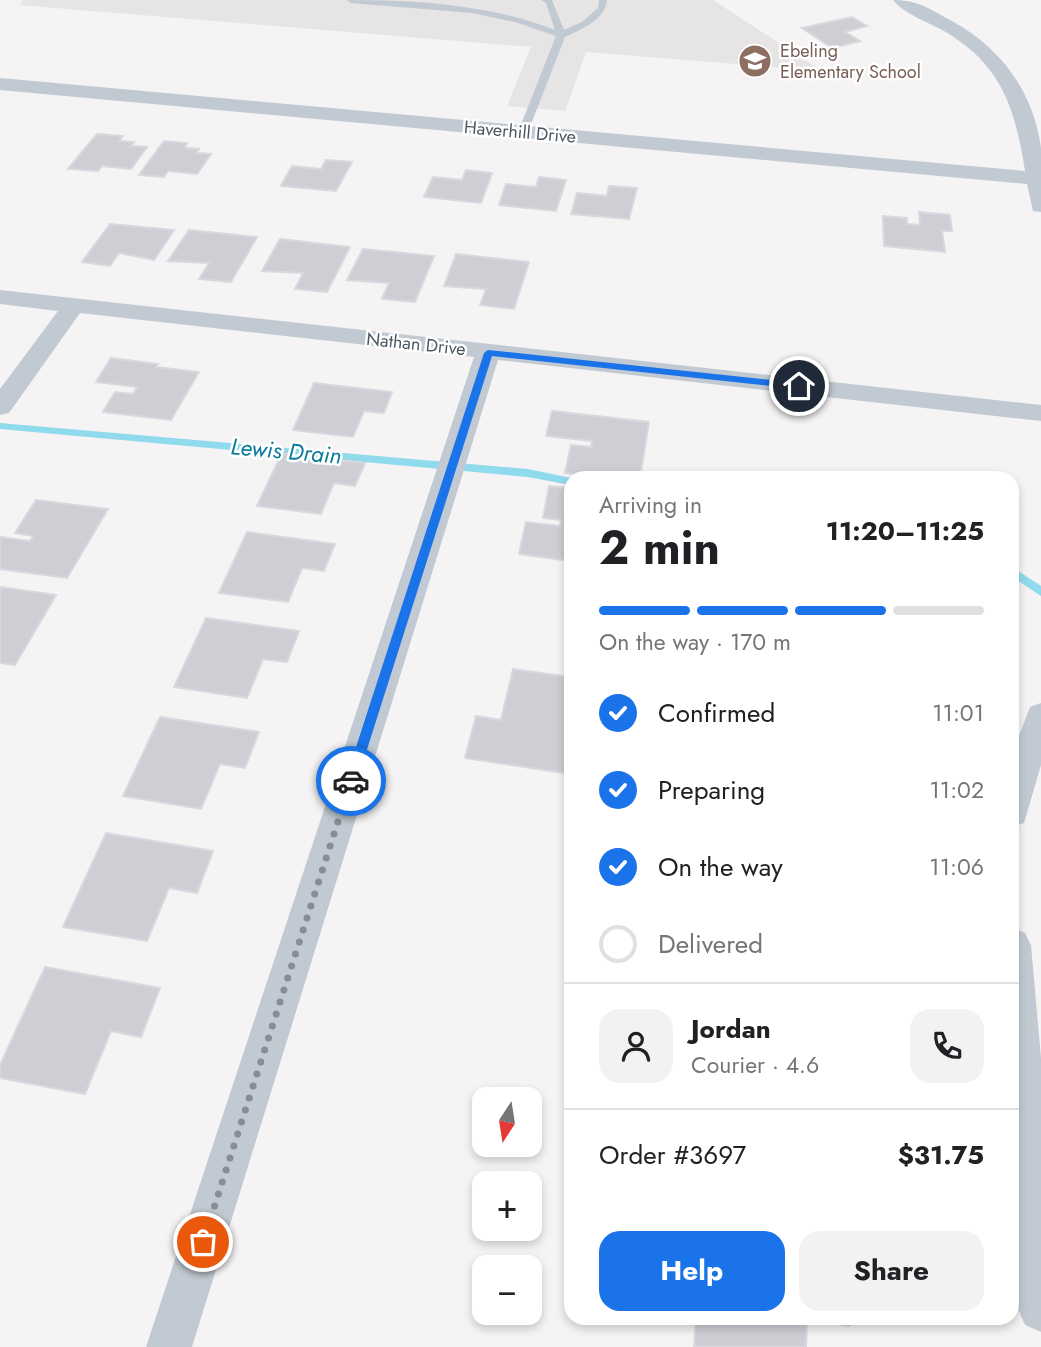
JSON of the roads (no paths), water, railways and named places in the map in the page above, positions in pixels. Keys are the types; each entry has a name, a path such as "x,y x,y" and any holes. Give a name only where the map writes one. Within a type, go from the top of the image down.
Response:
{"street":[{"path":"901,0 977,45 1002,69 1023,114 1038,179 1041,206"},
{"name":"Haverhill Drive","path":"0,85 1038,179"},
{"name":"Nathan Drive","path":"0,297 1041,413"},
{"path":"0,407 74,305"},
{"path":"169,1347 488,353"},
{"path":"1019,780 1041,716"},
{"path":"1019,1033 1041,1309"}],"lane":[{"path":"351,0 421,3 498,13 533,22 561,35 585,24 602,9 603,0"},
{"path":"523,132 561,35 550,2 545,0"}],"waterway":[{"name":"Lewis Drain","path":"0,426 528,473 564,480"},
{"name":"Lewis Drain","path":"1019,576 1041,592"}],"place":[{"name":"Ebeling Elementary School","path":"755,61"}]}
